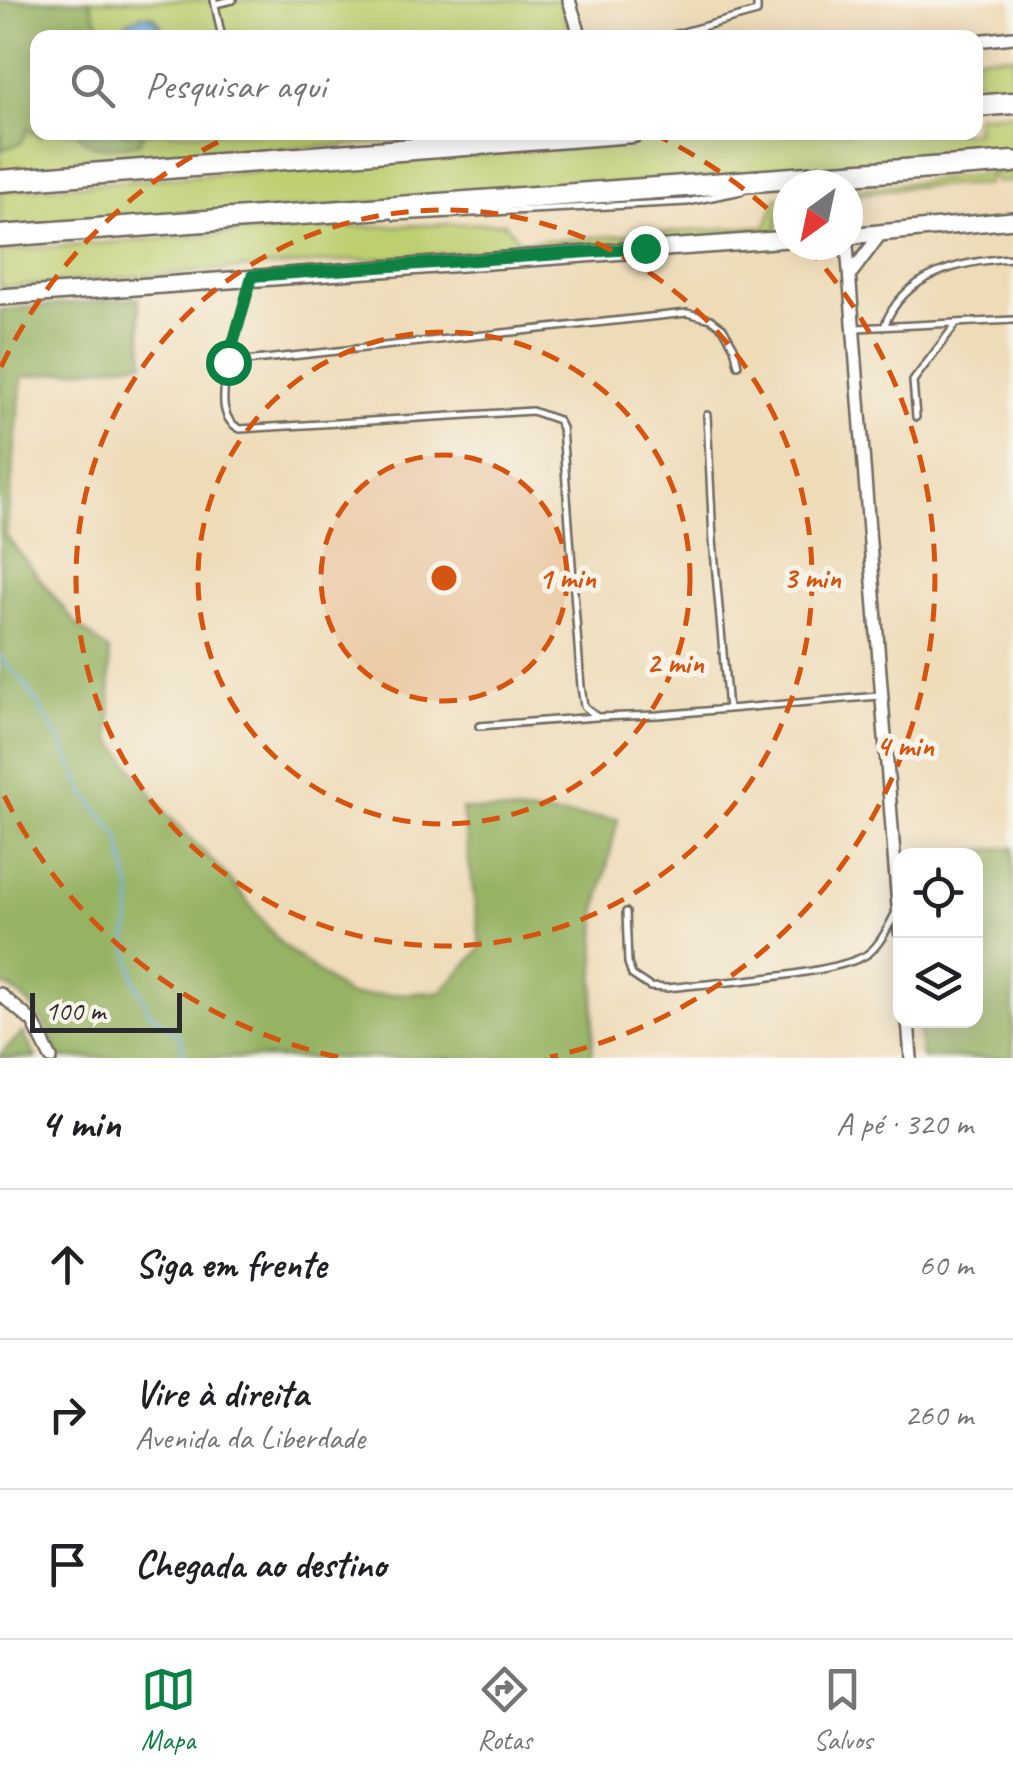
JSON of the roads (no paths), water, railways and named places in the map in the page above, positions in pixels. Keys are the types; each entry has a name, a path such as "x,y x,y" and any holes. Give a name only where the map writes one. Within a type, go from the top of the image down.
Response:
{"highway":[{"path":"983,105 1013,103"},
{"path":"0,181 530,140"},
{"path":"863,173 1013,162"},
{"path":"0,236 773,179"}],"street":[{"path":"570,0 579,30"},
{"path":"983,40 1013,37"},
{"path":"863,234 1013,220"},
{"path":"850,275 882,232"},
{"path":"0,296 773,241"},
{"path":"848,260 894,848"},
{"path":"0,994 33,1022 51,1058"},
{"path":"909,1028 911,1058"}],"lane":[{"path":"220,30 214,2 234,0"},
{"path":"696,30 757,12 758,0"},
{"path":"385,218 688,202 773,186"},
{"path":"282,215 350,219"},
{"path":"884,327 890,308 901,296 938,272 1013,258"},
{"path":"252,276 228,362 224,410 230,424 240,429 532,411 558,420 562,428 581,687 584,706 597,717"},
{"path":"228,362 389,348 687,313 711,319 722,328 734,347 738,365"},
{"path":"854,328 1013,320"},
{"path":"916,417 913,382 956,324"},
{"path":"707,415 728,709"},
{"path":"479,726 882,696"},
{"path":"626,912 632,975 650,987 668,988 792,973 858,960 877,944 893,916"}],"water":[{"path":"145,15 157,21 160,30 125,30 127,22"}],"waterway":[{"path":"0,657 25,684 63,746 85,793 119,837 132,896 127,940 135,981 150,1013 180,1036 184,1058"}]}
